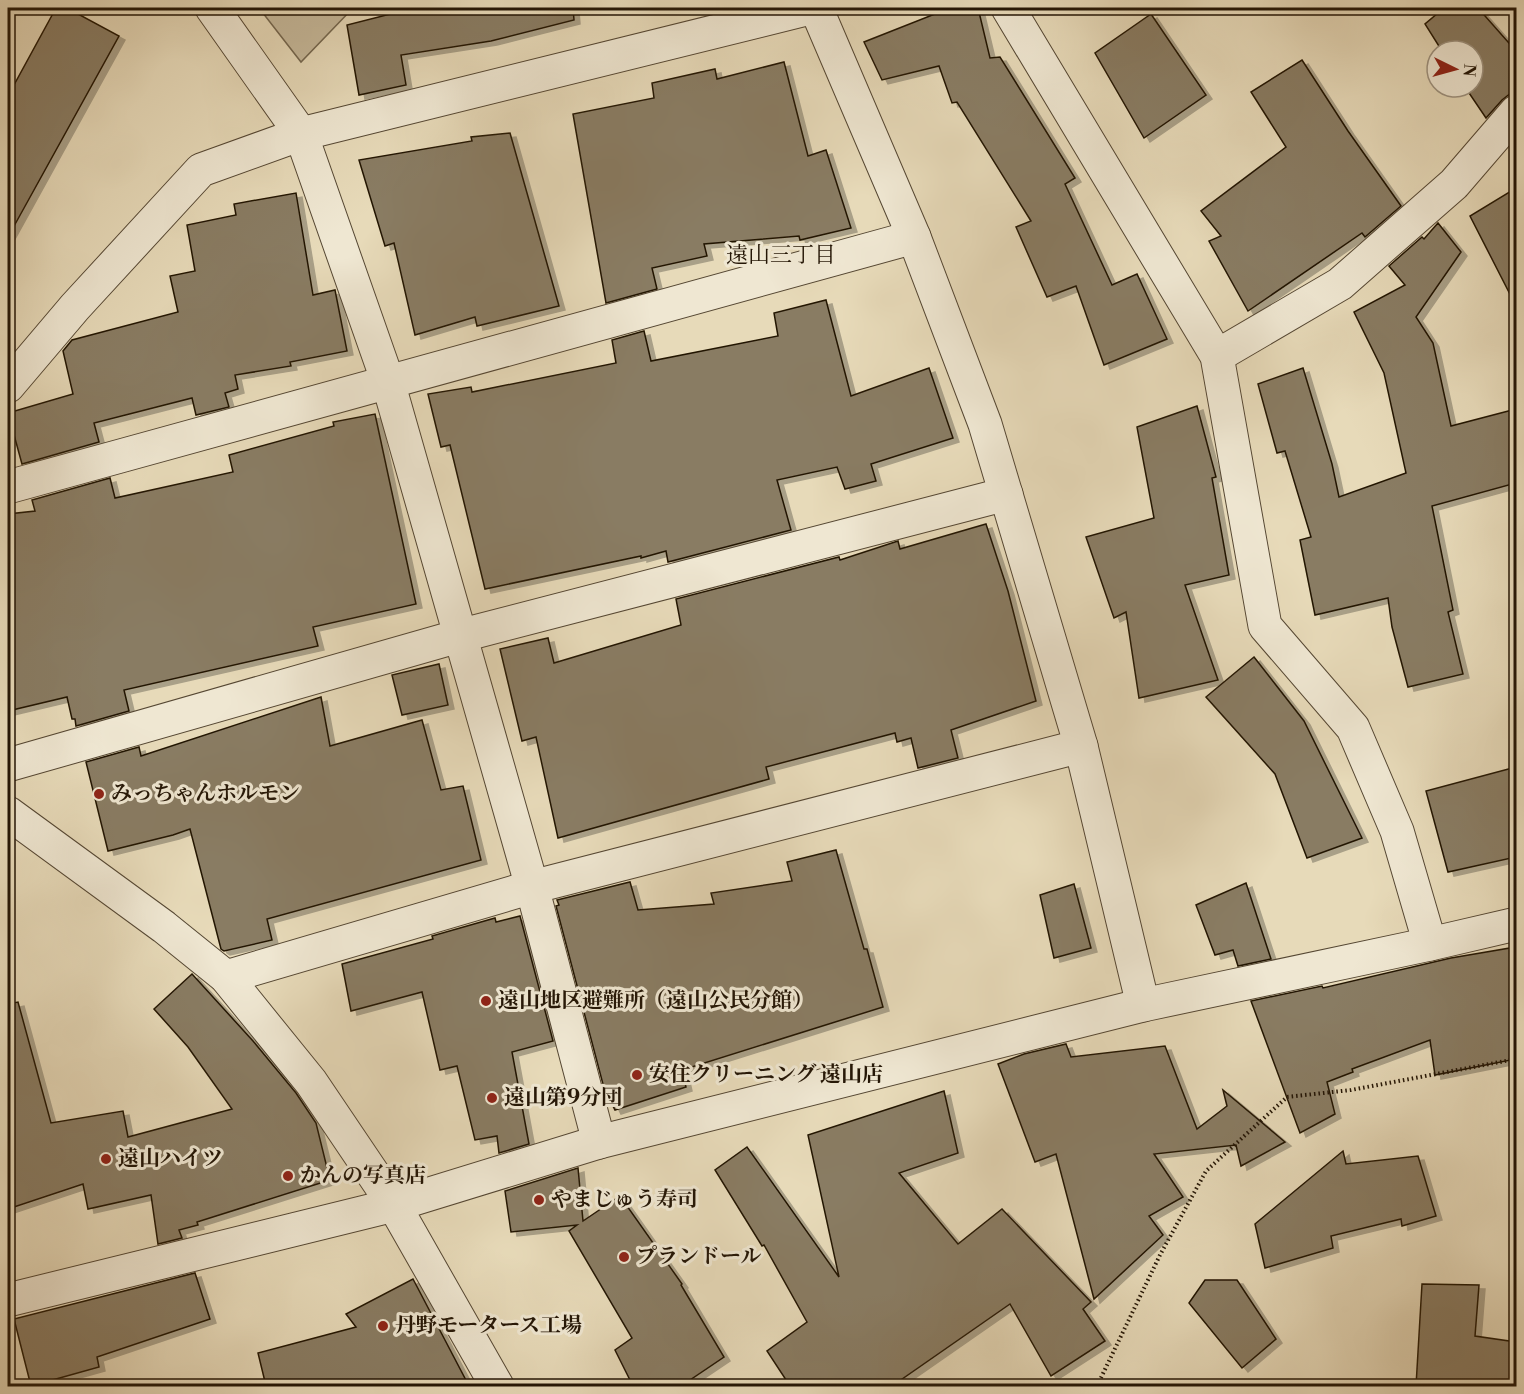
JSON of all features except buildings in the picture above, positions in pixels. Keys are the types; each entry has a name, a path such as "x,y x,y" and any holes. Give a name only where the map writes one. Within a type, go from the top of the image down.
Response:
{"street":[{"path":"212,8 301,134 388,382 531,887 599,1142"},
{"path":"8,386 75,307 201,170 301,134 810,8"},
{"path":"816,8 914,237 985,424 1081,746 1143,1005"},
{"path":"1008,8 1217,357 1265,626 1353,728 1397,831 1431,945"},
{"path":"1217,357 1340,284 1454,184 1516,112"},
{"path":"8,487 914,237"},
{"path":"8,765 459,636 1006,494"},
{"path":"226,977 531,887 1081,746"},
{"path":"8,813 164,927 226,977 311,1082 394,1205 497,1386"},
{"path":"8,1300 394,1205 599,1142 1143,1005 1431,945 1516,924"}],"path":[{"path":"1096,1386 1160,1255 1206,1171 1287,1097 1352,1090 1516,1059"}],"shaded area":[{"path":"259,8 353,8 301,62"}],"place":[{"name":"みっちゃんホルモン","path":"99,794"},
{"name":"遠山地区避難所（遠山公民分館）","path":"486,1001"},
{"name":"安住クリーニング 遠山店","path":"637,1075"},
{"name":"遠山第9分団","path":"492,1098"},
{"name":"遠山ハイツ","path":"106,1159"},
{"name":"かんの写真店","path":"288,1176"},
{"name":"やまじゅう寿司","path":"539,1200"},
{"name":"プランドール","path":"624,1257"},
{"name":"丹野モータース工場","path":"383,1326"}],"district":[{"name":"遠山三丁目","path":"781,255"}]}
